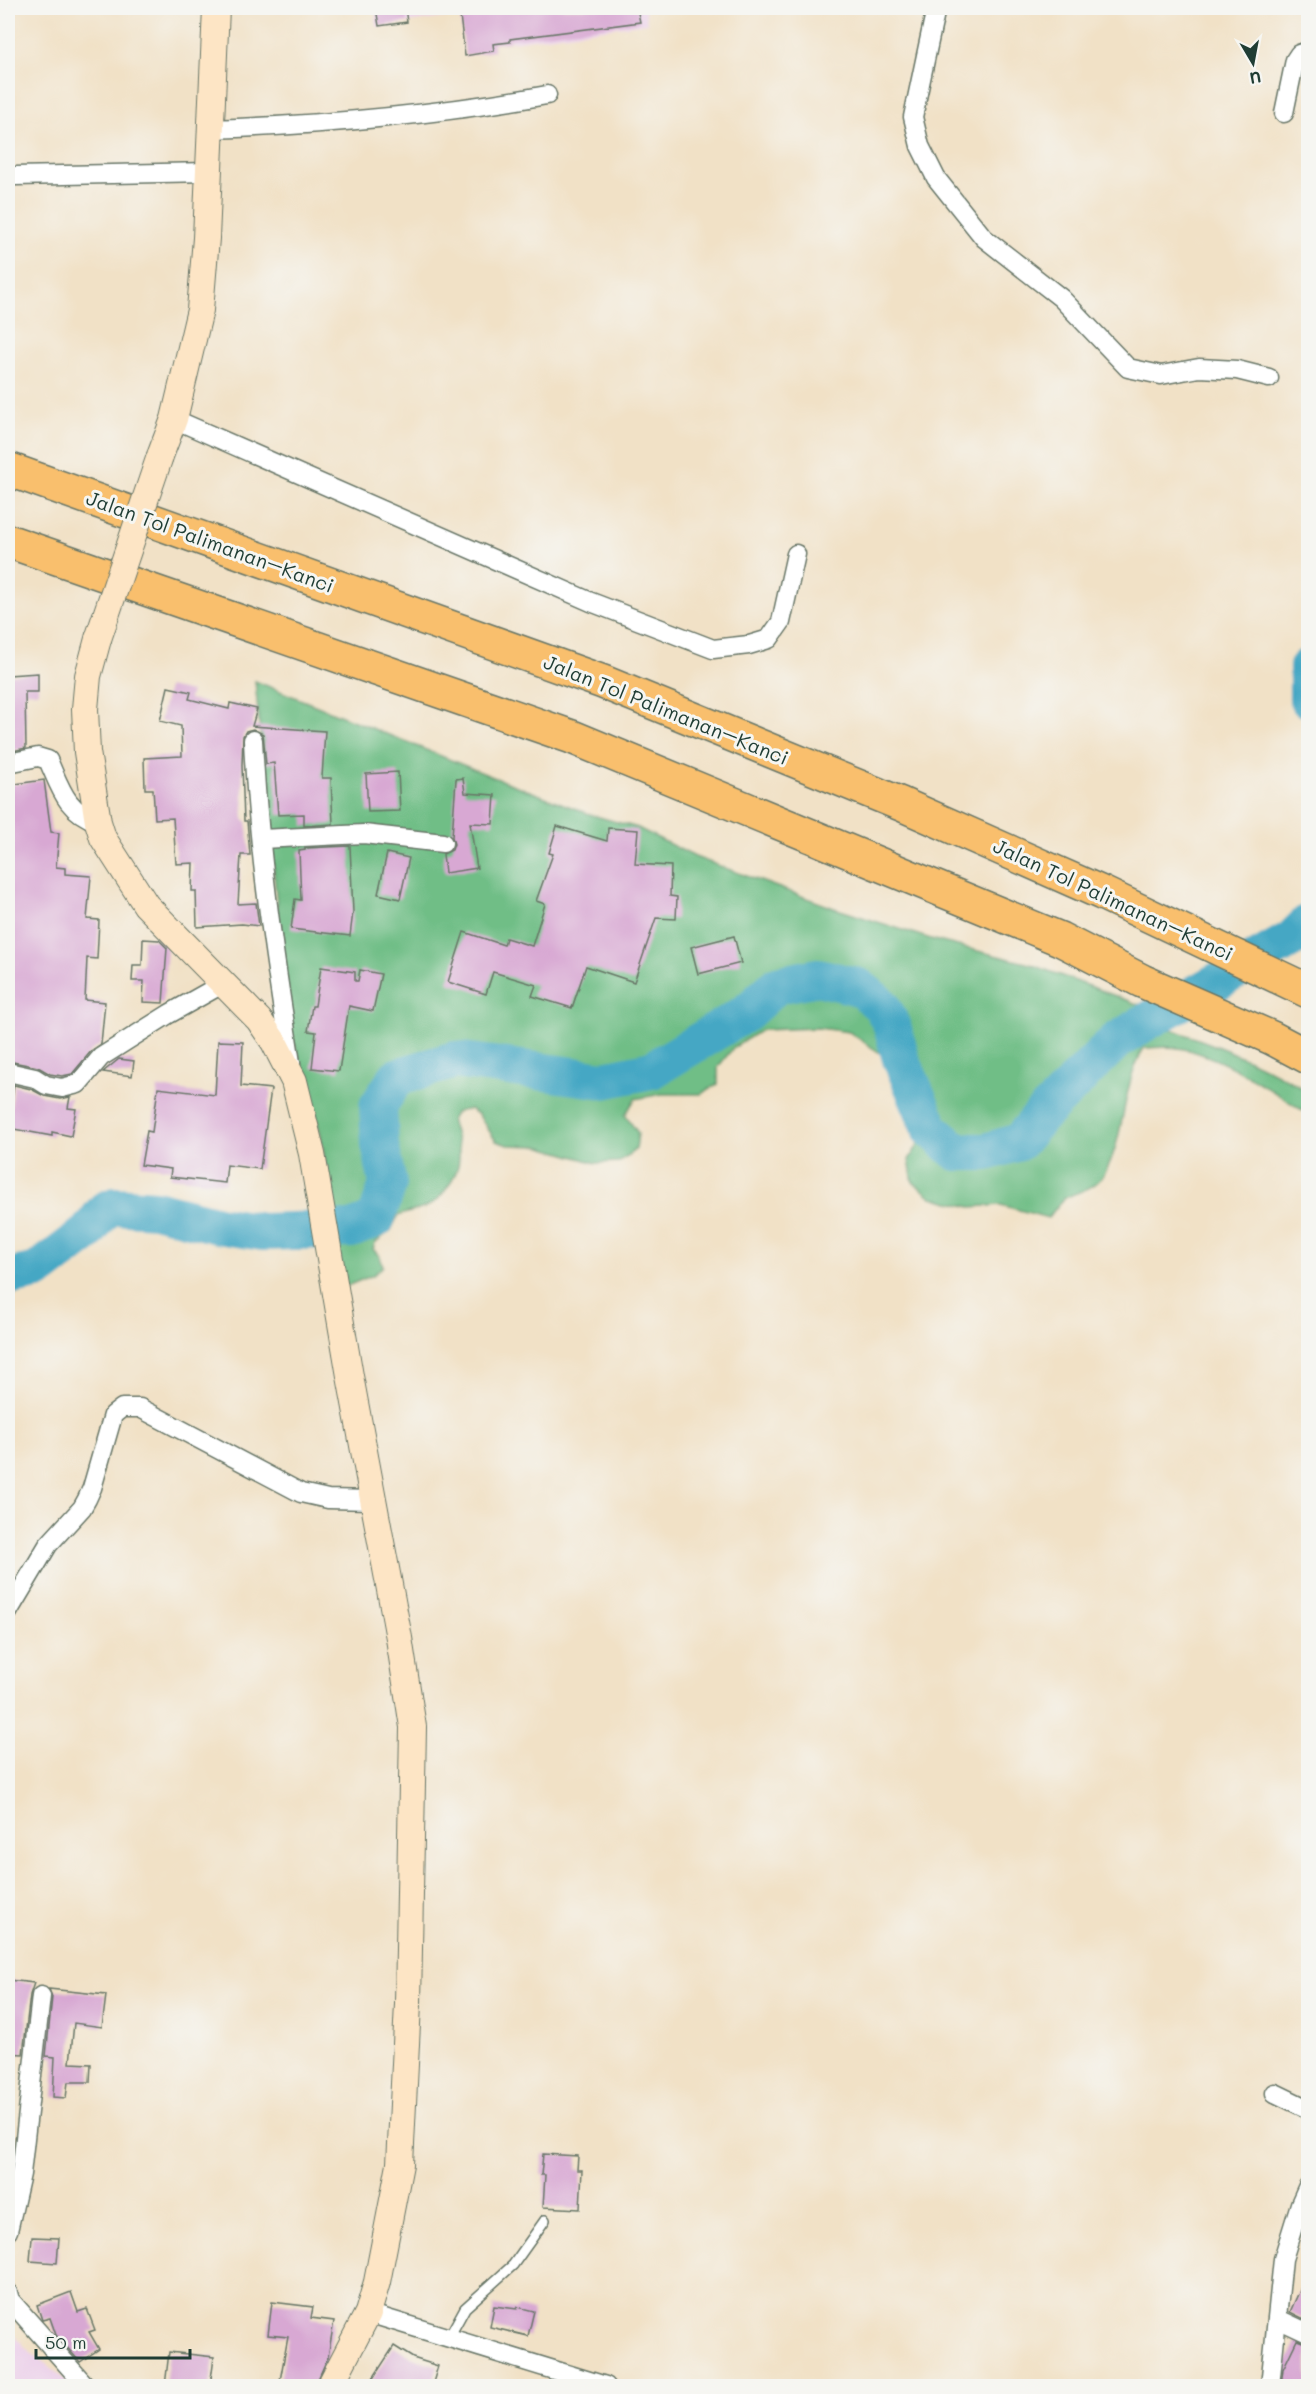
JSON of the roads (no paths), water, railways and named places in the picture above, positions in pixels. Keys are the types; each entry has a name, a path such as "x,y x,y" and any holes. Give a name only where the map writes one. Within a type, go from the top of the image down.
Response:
{"highway":[{"name":"Jalan Tol Palimanan–Kanci","path":"8,469 603,682 901,804 1102,893 1302,988"},
{"path":"8,541 572,737 1060,939 1142,981 1272,1038 1308,1057"}],"street":[{"path":"216,8 212,129 200,310 174,419 98,639 88,676 85,709 87,752 98,822 115,858 146,905 259,1020 274,1042 294,1081"},
{"path":"936,8 913,117 920,146 936,178 984,238 1061,298 1128,368 1161,375 1199,368 1237,370 1269,378"},
{"path":"1284,113 1295,60 1299,54 1308,51"},
{"path":"212,129 326,124 467,109 547,95"},
{"path":"15,176 209,172"},
{"path":"174,419 591,602 713,649 749,645 770,639 781,622 796,554"},
{"path":"253,740 272,937 294,1081 312,1154 334,1273 372,1500 399,1638 412,1727 408,2004 400,2164 377,2282 368,2313 330,2386"},
{"path":"8,763 39,756 48,760 72,808 82,817 98,822"},
{"path":"261,839 364,834 443,843"},
{"path":"8,1072 35,1078 46,1085 62,1088 78,1084 101,1057 224,983"},
{"path":"8,1612 48,1545 82,1508 92,1488 113,1415 122,1408 140,1408 301,1493 328,1499 372,1500"},
{"path":"8,2231 21,2174 41,1996"},
{"path":"1275,2093 1308,2109"},
{"path":"1270,2386 1283,2259 1301,2228 1308,2186"},
{"path":"8,2298 86,2386"},
{"path":"368,2313 606,2386"},
{"path":"1278,2319 1308,2332"}],"lane":[{"path":"448,2339 465,2308 513,2265 545,2220"}],"waterway":[{"path":"1308,667 1308,699"},
{"path":"8,1277 37,1271 87,1233 105,1210 115,1206 155,1209 218,1225 263,1232 352,1229 376,1219 388,1184 380,1145 378,1106 397,1077 455,1060 604,1080 652,1070 746,1013 777,985 818,977 859,987 882,1006 892,1026 901,1059 931,1129 957,1152 986,1152 1019,1142 1041,1116 1115,1042 1292,939 1308,923"}]}
